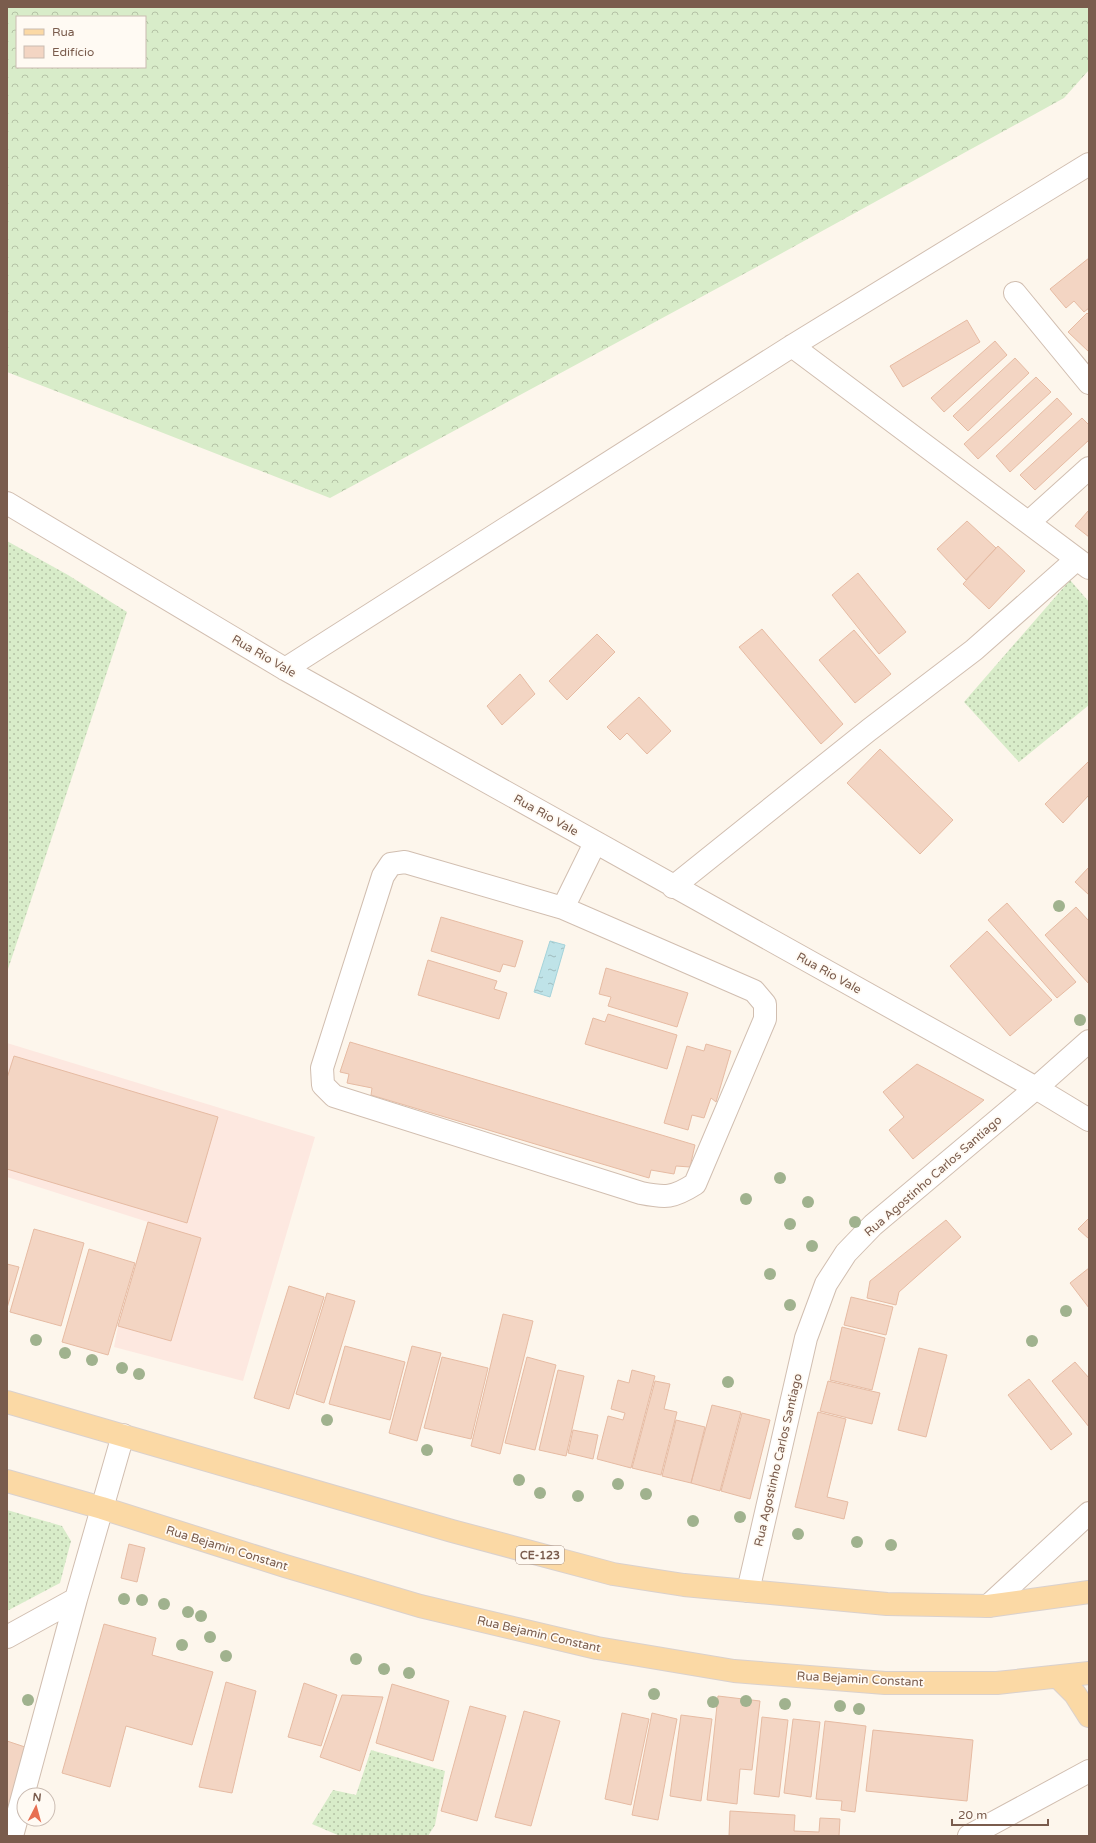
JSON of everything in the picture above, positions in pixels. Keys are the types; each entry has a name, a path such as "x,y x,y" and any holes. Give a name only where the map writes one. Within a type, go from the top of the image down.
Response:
{"main road":[{"name":"CE-123","path":"7,1402 452,1531 613,1574 684,1585 888,1604 988,1606 1089,1592"},
{"name":"Rua Bejamin Constant","path":"7,1482 102,1508 285,1566 420,1606 597,1648 734,1671 885,1683 997,1683 1058,1677 1089,1672"},
{"path":"1058,1677 1075,1694 1089,1716"}],"street":[{"path":"285,669 792,346 1089,164"},
{"path":"1015,293 1089,383"},
{"path":"673,887 869,730 974,650 1083,563 792,346"},
{"path":"1029,522 1089,468"},
{"name":"Rua Rio Vale","path":"7,503 285,669 673,887 1036,1088 1089,1120"},
{"path":"563,908 595,843"},
{"path":"405,862 563,908 754,991 765,1004 765,1019 695,1184 679,1194 660,1197 641,1193 334,1096 323,1085 322,1068 383,876 390,864 405,862"},
{"name":"Rua Agostinho Carlos Santiago","path":"748,1591 806,1338 826,1284 846,1253 873,1225 1036,1088 1089,1041"},
{"path":"12,1836 76,1599 123,1436"},
{"path":"988,1606 1089,1513"},
{"path":"7,1637 76,1599"},
{"path":"969,1836 1089,1771"}],"shaded area":[{"path":"7,1043 315,1137 243,1381 114,1347 118,1326 148,1222 7,1177"}],"green space":[{"path":"7,7 1089,7 1089,70 1064,98 764,263 330,498 7,372"},
{"path":"7,541 68,575 127,612 7,972"},
{"path":"1070,580 1089,602 1089,705 1019,762 964,702"},
{"path":"7,1510 62,1526 71,1541 60,1583 7,1611"},
{"path":"371,1750 445,1771 435,1825 428,1836 340,1836 312,1824 333,1790 356,1795"}],"water":[{"path":"550,941 565,945 550,997 534,992"}],"building":[{"path":"1089,258 1089,308 1084,312 1074,301 1066,308 1050,289"},
{"path":"1087,313 1089,315 1089,352 1068,332"},
{"path":"967,320 980,342 903,387 890,366"},
{"path":"995,341 1007,355 944,412 931,398"},
{"path":"1015,358 1029,373 968,431 953,416"},
{"path":"1036,377 1051,392 978,459 964,444"},
{"path":"1057,398 1072,414 1010,472 996,456"},
{"path":"1082,418 1089,425 1089,440 1035,490 1020,475"},
{"path":"1088,511 1089,512 1089,537 1075,526"},
{"path":"967,521 996,548 966,580 937,549"},
{"path":"998,546 1025,571 989,609 963,584"},
{"path":"858,573 906,632 879,654 832,595"},
{"path":"762,629 843,724 821,744 739,647"},
{"path":"854,630 891,674 855,703 819,660"},
{"path":"597,634 615,652 567,700 549,681"},
{"path":"520,674 535,694 502,725 487,706"},
{"path":"639,697 671,731 647,754 627,733 620,740 607,727"},
{"path":"880,749 953,820 920,854 847,783"},
{"path":"1089,761 1089,795 1063,823 1045,804"},
{"path":"1089,867 1089,895 1075,882"},
{"path":"1007,903 1076,982 1057,998 988,920"},
{"path":"1076,907 1089,921 1089,984 1045,935"},
{"path":"441,917 523,941 515,967 503,964 500,972 431,951"},
{"path":"987,931 1052,1000 1010,1036 950,966"},
{"path":"428,960 497,981 494,989 507,993 499,1019 418,995"},
{"path":"606,968 688,993 677,1027 608,1006 611,997 599,994"},
{"path":"608,1014 677,1035 667,1069 585,1044 593,1018 605,1022"},
{"path":"350,1042 695,1145 690,1167 676,1166 674,1174 651,1170 649,1178 371,1095 372,1088 347,1083 349,1074 340,1072"},
{"path":"706,1044 731,1051 716,1102 711,1098 704,1118 692,1115 688,1130 664,1123 687,1046 704,1051"},
{"path":"14,1056 218,1117 187,1223 7,1169 7,1078"},
{"path":"917,1064 984,1100 913,1159 889,1130 904,1117 883,1092"},
{"path":"1089,1218 1089,1239 1078,1229"},
{"path":"946,1220 961,1237 899,1292 896,1305 867,1298 870,1281"},
{"path":"148,1222 201,1238 171,1341 118,1326"},
{"path":"34,1229 84,1243 61,1326 10,1312"},
{"path":"89,1249 135,1263 108,1355 62,1342"},
{"path":"7,1264 19,1267 7,1308"},
{"path":"1089,1268 1089,1308 1070,1283"},
{"path":"289,1286 324,1297 289,1409 254,1398"},
{"path":"327,1293 355,1301 324,1403 296,1394"},
{"path":"851,1297 893,1307 886,1335 844,1325"},
{"path":"503,1314 533,1321 500,1454 471,1446"},
{"path":"842,1327 885,1338 872,1390 830,1380"},
{"path":"345,1346 405,1362 390,1420 329,1404"},
{"path":"412,1346 441,1353 417,1441 389,1433"},
{"path":"919,1348 947,1355 926,1437 898,1430"},
{"path":"442,1357 488,1368 471,1439 424,1428"},
{"path":"527,1357 556,1365 535,1450 505,1443"},
{"path":"1075,1362 1089,1378 1089,1427 1052,1381"},
{"path":"558,1370 584,1376 566,1456 539,1450"},
{"path":"632,1370 655,1376 631,1468 597,1459 608,1416 623,1420 625,1413 611,1409 618,1380 629,1383"},
{"path":"1029,1379 1072,1434 1051,1450 1008,1395"},
{"path":"655,1381 670,1384 664,1409 677,1412 661,1475 632,1468"},
{"path":"828,1381 880,1393 872,1424 820,1411"},
{"path":"712,1405 741,1412 720,1491 691,1483"},
{"path":"818,1412 846,1419 827,1497 848,1502 844,1519 795,1507"},
{"path":"742,1413 770,1420 750,1499 721,1491"},
{"path":"676,1420 705,1427 691,1483 662,1476"},
{"path":"573,1430 598,1435 593,1459 568,1453"},
{"path":"129,1544 145,1548 137,1582 121,1578"},
{"path":"104,1624 156,1638 152,1655 213,1672 192,1745 126,1726 110,1787 62,1773"},
{"path":"226,1682 256,1691 232,1793 199,1787"},
{"path":"304,1683 337,1695 321,1746 288,1737"},
{"path":"392,1684 449,1701 433,1761 376,1743"},
{"path":"342,1695 383,1697 360,1771 320,1757"},
{"path":"718,1696 760,1701 752,1770 740,1769 737,1804 707,1800"},
{"path":"470,1706 506,1716 477,1821 441,1811"},
{"path":"524,1711 560,1721 531,1826 495,1817"},
{"path":"622,1713 649,1719 631,1805 605,1799"},
{"path":"652,1713 677,1719 658,1820 632,1815"},
{"path":"681,1715 712,1719 701,1801 670,1796"},
{"path":"762,1717 788,1720 779,1797 754,1794"},
{"path":"793,1719 820,1722 811,1797 784,1793"},
{"path":"825,1721 866,1726 855,1812 841,1810 842,1801 816,1799"},
{"path":"873,1730 973,1740 967,1801 866,1791"},
{"path":"7,1741 25,1747 7,1812"},
{"path":"730,1811 795,1815 794,1831 819,1832 820,1818 840,1819 839,1836 729,1836"}]}
